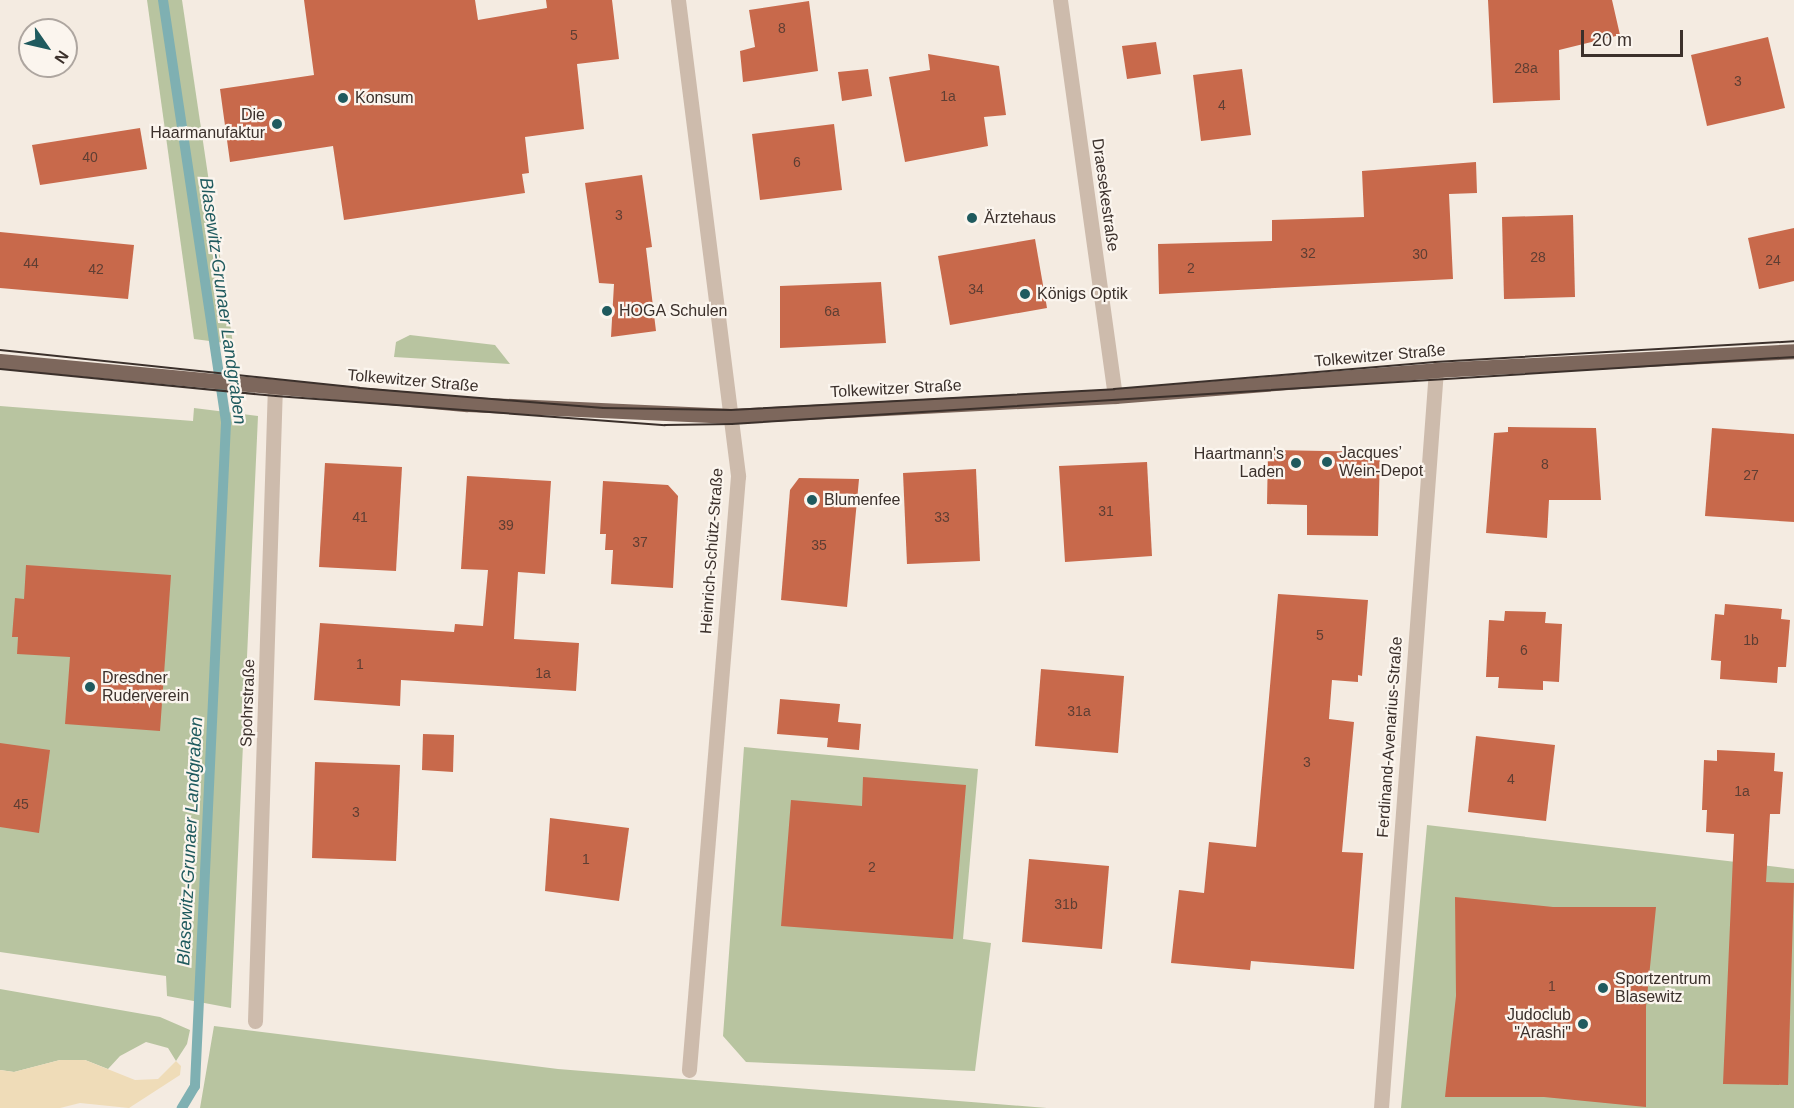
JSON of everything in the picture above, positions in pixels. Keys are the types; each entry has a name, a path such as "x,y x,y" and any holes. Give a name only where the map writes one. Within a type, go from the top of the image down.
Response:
{"main road":[{"name":"Tolkewitzer Straße","path":"0,361 601,413 732,416 1115,396 1436,370 1794,351"}],"street":[{"name":"Heinrich-Schütz-Straße","path":"678,0 738,476 689,1070"},
{"name":"Draesekestraße","path":"1060,0 1115,396"},
{"name":"Ferdinand-Avenarius-Straße","path":"1381,1108 1436,370"},
{"name":"Spohrstraße","path":"255,1021 269,386"}],"green space":[{"path":"147,0 182,0 233,344 194,339"},
{"path":"410,335 495,345 510,364 394,357 396,342"},
{"name":"Dresdner Ruderverein","path":"0,406 193,421 194,408 258,416 231,1008 167,996 166,976 0,952"},
{"path":"744,747 978,769 963,939 991,943 975,1071 746,1062 723,1036"},
{"name":"Sportzentrum Blasewitz","path":"1427,825 1794,869 1794,1108 1401,1108"},
{"path":"0,989 160,1017 190,1030 187,1044 176,1061 168,1048 146,1042 120,1056 108,1069 85,1060 60,1060 14,1072 0,1070"},
{"path":"214,1026 558,1069 1047,1108 200,1108"}],"sand":[{"path":"60,1060 85,1060 135,1080 158,1079 176,1061 181,1066 180,1075 129,1108 80,1103 60,1108 0,1108 0,1070 14,1072"}],"building":[{"path":"304,0 475,0 478,20 547,8 546,0 612,0 619,59 577,64 584,129 525,137 529,173 522,174 525,193 344,220 333,146 230,162 220,89 314,75"},
{"path":"1488,0 1612,0 1620,35 1559,50 1560,100 1493,103"},
{"path":"809,1 818,71 743,82 740,51 755,47 749,10"},
{"path":"1768,37 1785,108 1707,126 1691,55"},
{"path":"1156,42 1161,74 1127,79 1122,46"},
{"path":"928,54 999,66 1006,115 984,117 988,146 905,162 889,77 930,70"},
{"path":"868,69 872,96 842,101 838,72"},
{"path":"1242,69 1251,135 1201,141 1193,75"},
{"path":"834,124 842,190 760,200 752,134"},
{"path":"140,128 147,169 40,185 32,145"},
{"path":"1476,162 1477,193 1449,194 1453,279 1159,294 1158,244 1272,241 1272,220 1364,217 1362,171"},
{"path":"642,175 652,247 646,248 656,331 611,337 614,284 599,283 585,183"},
{"path":"1573,215 1575,297 1504,299 1502,217"},
{"path":"1794,228 1794,281 1759,289 1748,238"},
{"path":"0,232 134,245 128,299 0,288"},
{"path":"1035,239 1047,308 950,325 938,256"},
{"path":"881,282 886,343 780,348 780,286"},
{"path":"1508,427 1596,428 1601,500 1549,500 1547,538 1486,533 1494,433 1508,432"},
{"path":"1712,428 1794,434 1794,522 1705,516"},
{"path":"1268,450 1380,452 1378,536 1307,535 1307,505 1267,504"},
{"path":"1147,462 1152,556 1065,562 1059,466"},
{"path":"325,463 402,467 396,571 319,567"},
{"path":"976,469 980,561 907,564 903,473"},
{"path":"467,476 551,481 545,574 518,572 514,639 579,643 576,691 401,680 400,706 314,700 320,623 454,632 455,624 483,626 488,570 461,569"},
{"path":"799,478 859,479 847,607 781,600 790,490"},
{"path":"603,481 668,485 678,496 673,588 611,584 613,550 605,550 606,534 600,534"},
{"path":"26,565 171,575 160,731 65,724 70,657 17,654 18,637 12,637 15,598 24,599"},
{"path":"1278,594 1368,600 1362,676 1358,675 1358,682 1332,680 1329,719 1354,722 1342,852 1363,853 1354,969 1251,961 1250,970 1171,963 1179,890 1204,893 1209,842 1256,847"},
{"path":"1725,604 1782,609 1781,619 1790,620 1786,667 1778,667 1777,683 1720,679 1721,661 1711,660 1715,614 1724,615"},
{"path":"1505,611 1546,612 1545,623 1562,624 1559,682 1543,681 1543,690 1498,688 1499,677 1486,677 1489,620 1504,621"},
{"path":"1041,669 1124,676 1118,753 1035,746"},
{"path":"780,699 840,704 838,722 861,724 859,750 827,747 828,738 777,734"},
{"path":"423,734 454,735 453,772 422,770"},
{"path":"1476,736 1555,745 1546,821 1468,812"},
{"path":"0,743 50,750 39,833 0,827"},
{"path":"1717,750 1775,753 1774,771 1783,772 1780,814 1770,814 1766,882 1794,883 1788,1085 1723,1084 1734,834 1706,832 1707,810 1702,810 1704,760 1717,761"},
{"path":"315,762 400,765 396,861 312,858"},
{"path":"863,777 966,785 953,939 781,926 791,800 862,806"},
{"path":"550,818 629,828 619,901 545,891"},
{"path":"1029,859 1109,866 1102,949 1022,942"},
{"name":"Sportzentrum Blasewitz","path":"1455,897 1553,907 1656,907 1646,1007 1646,1107 1544,1097 1445,1097 1456,996"}],"waterway":[{"name":"Blasewitz‐Grunaer Landgraben","path":"163,0 226,423 195,1086 182,1108"}],"tram line":[{"path":"0,350 359,388 603,408 731,410 1114,389 1435,362 1794,341"},
{"path":"0,369 276,396 665,425 732,424 1794,357"}],"place":[{"name":"Konsum","path":"343,98"},
{"name":"Die Haarmanufaktur","path":"277,124"},
{"name":"Ärztehaus","path":"972,218"},
{"name":"Königs Optik","path":"1025,294"},
{"name":"HOGA Schulen","path":"607,311"},
{"name":"Jacques’ Wein-Depot","path":"1327,462"},
{"name":"Haartmann's Laden","path":"1296,463"},
{"name":"Blumenfee","path":"812,500"},
{"name":"Dresdner Ruderverein","path":"90,687"},
{"name":"Sportzentrum Blasewitz","path":"1603,988"},
{"name":"Judoclub \"Arashi\"","path":"1583,1024"}]}
